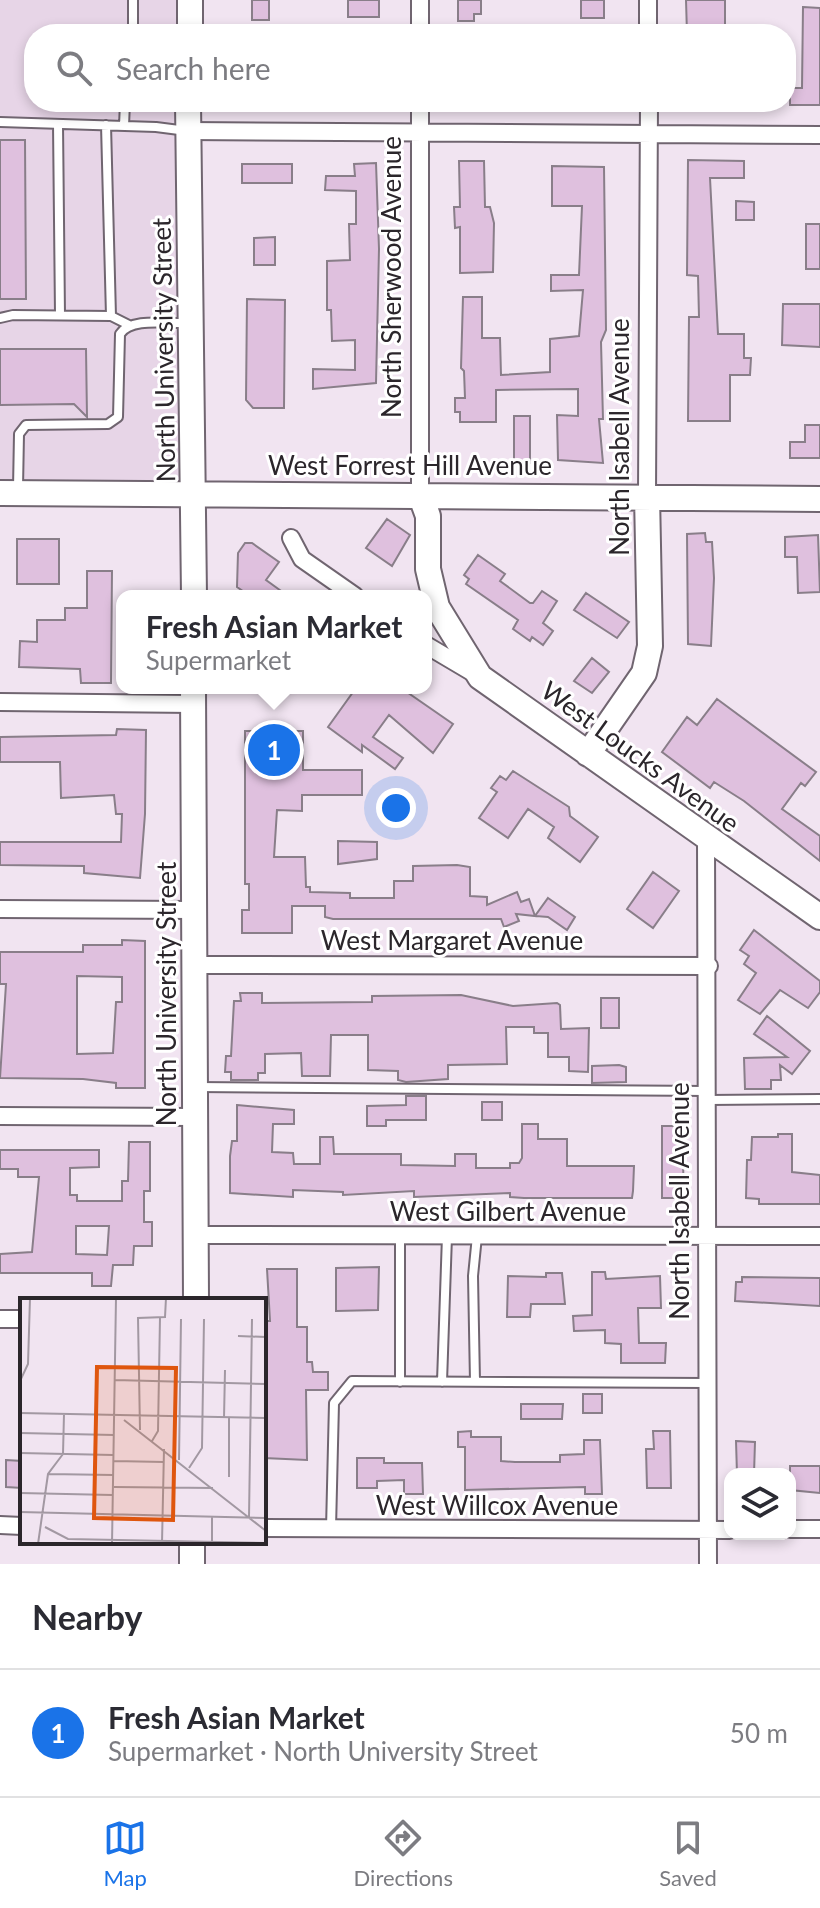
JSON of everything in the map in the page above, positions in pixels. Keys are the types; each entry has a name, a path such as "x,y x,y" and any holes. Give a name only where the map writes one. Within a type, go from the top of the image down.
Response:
{"main road":[{"path":"190,0 190,24"},
{"name":"North University Street","path":"188,112 194,590"},
{"name":"West Forrest Hill Avenue","path":"9,493 647,495 820,499"},
{"name":"North Sherwood Avenue","path":"420,494 428,516 428,569 437,607 480,677"},
{"name":"North Isabell Avenue","path":"588,754 644,673 650,646 647,495"},
{"name":"West Loucks Avenue","path":"480,677 820,917"},
{"name":"North University Street","path":"193,696 196,1298"}],"street":[{"path":"420,0 420,24"},
{"path":"648,0 648,24"},
{"name":"North Sherwood Avenue","path":"420,112 420,494"},
{"name":"North Isabell Avenue","path":"647,495 649,112"},
{"path":"188,131 820,135"},
{"path":"291,538 302,559 346,590"},
{"name":"West Loucks Avenue","path":"432,649 480,677"},
{"path":"0,702 193,696"},
{"name":"North Isabell Avenue","path":"706,839 709,966 708,1564"},
{"path":"0,909 195,910"},
{"name":"West Margaret Avenue","path":"196,965 709,966"},
{"path":"0,1116 195,1117"},
{"name":"West Gilbert Avenue","path":"195,1235 820,1236"},
{"path":"0,1525 20,1526"},
{"name":"West Willcox Avenue","path":"266,1528 724,1530"},
{"path":"796,1529 820,1529"}],"lane":[{"path":"133,0 133,24"},
{"path":"124,126 125,112"},
{"path":"0,122 188,131"},
{"path":"58,124 60,315"},
{"path":"106,125 111,316"},
{"path":"0,318 111,316 129,325 191,323"},
{"path":"9,493 19,434 26,425 108,424 118,417 120,334 129,325"},
{"path":"196,1087 820,1099"},
{"path":"400,1236 400,1382"},
{"path":"442,1382 447,1236"},
{"path":"475,1382 473,1276 477,1236"},
{"path":"331,1530 336,1398 352,1381 708,1383"}],"shaded area":[{"path":"0,0 179,0 179,24 24,24 24,112 180,112 185,490 0,489"}],"building":[{"path":"252,0 269,0 269,20 252,20"},
{"path":"348,0 379,0 379,17 348,17"},
{"path":"458,0 481,0 481,14 474,14 474,21 458,21"},
{"path":"581,0 604,0 604,18 581,18"},
{"path":"686,0 725,0 725,24 687,24"},
{"path":"803,7 820,8 820,105 796,105 796,88 802,88"},
{"path":"0,140 25,140 26,299 0,299"},
{"path":"688,160 744,161 744,178 710,178 718,334 744,334 744,358 751,358 750,375 730,375 730,421 688,421 689,317 699,317 698,276 687,275"},
{"path":"459,161 484,161 485,207 490,207 494,223 493,272 460,273 460,227 455,228 454,207 460,207"},
{"path":"376,163 379,249 376,383 313,389 313,369 355,370 355,340 332,341 331,310 327,310 327,261 350,260 349,224 356,224 356,191 325,190 326,176 355,176 354,164"},
{"path":"242,164 292,164 292,183 242,183"},
{"path":"552,166 604,167 606,330 601,342 603,419 599,419 603,463 558,460 557,415 578,416 578,389 496,390 496,422 460,422 460,412 455,412 455,398 465,398 464,371 461,368 463,297 482,297 482,338 500,338 501,375 550,372 550,339 579,336 583,290 551,291 551,275 579,275 582,206 552,206"},
{"path":"736,201 754,202 754,220 736,220"},
{"path":"806,224 820,224 820,269 806,269"},
{"path":"275,237 275,265 254,265 254,238"},
{"path":"247,299 285,300 284,408 253,408 246,400"},
{"path":"783,304 820,304 820,347 782,345"},
{"path":"0,349 86,349 87,417 74,404 0,405"},
{"path":"514,416 530,416 530,463 514,463"},
{"path":"805,425 820,425 820,458 790,458 790,442 805,442"},
{"path":"387,519 410,535 392,566 366,548"},
{"path":"705,533 706,542 712,542 714,578 711,646 688,644 687,534"},
{"path":"818,535 820,592 798,593 797,557 785,557 785,537"},
{"path":"17,539 59,539 59,584 17,584"},
{"path":"245,543 252,543 279,562 266,580 280,590 241,590 237,587 238,553"},
{"path":"478,555 505,574 500,581 530,603 542,591 557,601 543,623 553,631 543,645 532,637 530,641 513,629 518,620 466,584 469,579 464,575"},
{"path":"87,571 112,571 111,683 81,683 80,669 19,667 20,641 37,642 37,620 65,620 65,608 87,608"},
{"path":"586,593 629,622 617,638 574,610"},
{"path":"592,658 609,672 592,693 574,681"},
{"path":"352,694 410,694 453,724 433,753 389,715 373,737 403,758 395,769 362,745 362,752 328,727"},
{"path":"717,699 816,772 805,786 801,783 782,809 820,836 820,861 744,801 714,782 710,788 662,752 687,717 697,725"},
{"path":"117,729 146,730 145,814 140,878 84,873 84,866 0,865 0,842 121,842 122,814 116,814 114,795 61,798 60,762 0,762 0,737 116,735"},
{"path":"245,731 303,731 303,770 362,770 362,795 302,795 302,811 277,810 274,857 305,857 306,887 310,887 310,892 350,893 350,898 394,898 394,881 413,881 413,866 457,865 470,867 470,896 487,897 487,905 517,892 521,902 529,899 535,916 516,914 519,921 504,927 501,919 333,919 325,917 325,906 292,906 292,933 242,933 242,910 249,910 249,884 245,884"},
{"path":"513,771 569,807 570,816 598,837 580,862 548,838 554,827 528,809 508,838 479,818 497,792 491,788 500,776 506,780"},
{"path":"338,841 377,842 377,859 338,864"},
{"path":"653,872 679,891 653,928 627,909"},
{"path":"548,898 575,917 567,930 548,917 535,916"},
{"path":"754,930 820,981 820,992 808,1008 780,990 760,1014 738,1000 756,973 744,964 749,956 740,950"},
{"path":"122,940 145,941 145,1088 116,1088 116,1083 83,1079 0,1078 6,984 0,984 0,952 83,952 83,945 122,945","holes":["77,976 122,977 122,1002 116,1002 113,1053 77,1054"]},
{"path":"240,993 262,993 262,1003 372,1002 372,996 461,995 513,1006 557,1003 560,1005 561,1029 589,1028 588,1072 569,1071 569,1057 548,1057 548,1033 534,1033 534,1027 506,1027 507,1064 448,1065 448,1079 406,1082 398,1080 398,1071 368,1070 368,1035 331,1035 330,1076 302,1076 301,1053 265,1054 265,1073 258,1073 258,1080 231,1080 231,1072 225,1072 226,1056 231,1056 234,1001 241,1001"},
{"path":"601,998 619,998 619,1028 601,1028"},
{"path":"767,1016 810,1051 792,1074 780,1065 781,1080 771,1080 771,1089 745,1089 744,1058 787,1057 754,1034"},
{"path":"592,1066 626,1067 626,1082 592,1083"},
{"path":"406,1096 426,1096 426,1120 386,1120 386,1126 367,1126 367,1106 406,1105"},
{"path":"482,1102 502,1102 502,1120 482,1120"},
{"path":"237,1105 294,1110 294,1124 273,1124 272,1152 293,1153 294,1164 320,1164 320,1137 333,1137 334,1154 401,1154 401,1165 455,1166 455,1154 476,1154 476,1168 510,1168 510,1163 519,1163 522,1158 522,1124 538,1124 538,1139 567,1139 567,1166 634,1166 632,1198 524,1198 510,1197 510,1193 414,1197 414,1191 343,1195 343,1192 293,1190 293,1197 230,1193 230,1156 232,1141 237,1141"},
{"path":"662,1126 682,1126 684,1198 662,1198"},
{"path":"778,1134 792,1134 792,1172 820,1175 820,1204 759,1204 759,1199 746,1198 747,1160 751,1160 752,1137 778,1137"},
{"path":"129,1142 150,1142 150,1191 144,1191 144,1222 152,1222 152,1246 134,1246 133,1265 113,1265 111,1286 92,1286 92,1273 0,1273 0,1254 32,1252 39,1177 18,1177 18,1169 0,1169 0,1150 99,1150 99,1167 70,1168 70,1195 77,1195 77,1201 122,1201 122,1181 128,1181","holes":["76,1226 109,1226 107,1255 76,1254"]},
{"path":"379,1267 378,1310 336,1311 336,1268"},
{"path":"267,1269 297,1269 297,1327 307,1327 307,1362 312,1362 313,1372 328,1372 328,1390 306,1390 307,1460 266,1458 266,1321 270,1321"},
{"path":"592,1272 605,1272 606,1279 660,1276 661,1308 638,1308 639,1343 666,1343 665,1363 621,1363 621,1344 605,1343 605,1330 574,1331 573,1316 592,1315"},
{"path":"546,1273 562,1273 565,1304 531,1304 530,1317 507,1317 508,1276 546,1277"},
{"path":"742,1277 820,1278 820,1306 735,1301 736,1282 742,1282"},
{"path":"583,1394 602,1394 602,1413 583,1413"},
{"path":"521,1404 563,1404 562,1419 521,1419"},
{"path":"471,1431 471,1437 501,1437 501,1461 515,1462 560,1462 560,1455 584,1454 584,1440 600,1440 602,1494 585,1494 585,1487 465,1490 465,1447 458,1447 458,1432"},
{"path":"653,1431 670,1431 671,1488 647,1488 646,1449 654,1449"},
{"path":"736,1441 755,1442 754,1468 737,1468"},
{"path":"357,1458 384,1458 384,1463 422,1463 423,1494 404,1494 404,1480 377,1481 377,1488 357,1488"},
{"path":"6,1460 20,1461 20,1488 6,1487"},
{"path":"820,1466 820,1493 796,1491 796,1468 790,1468"}],"place":[{"name":"Fresh Asian Market","path":"274,750"}]}
